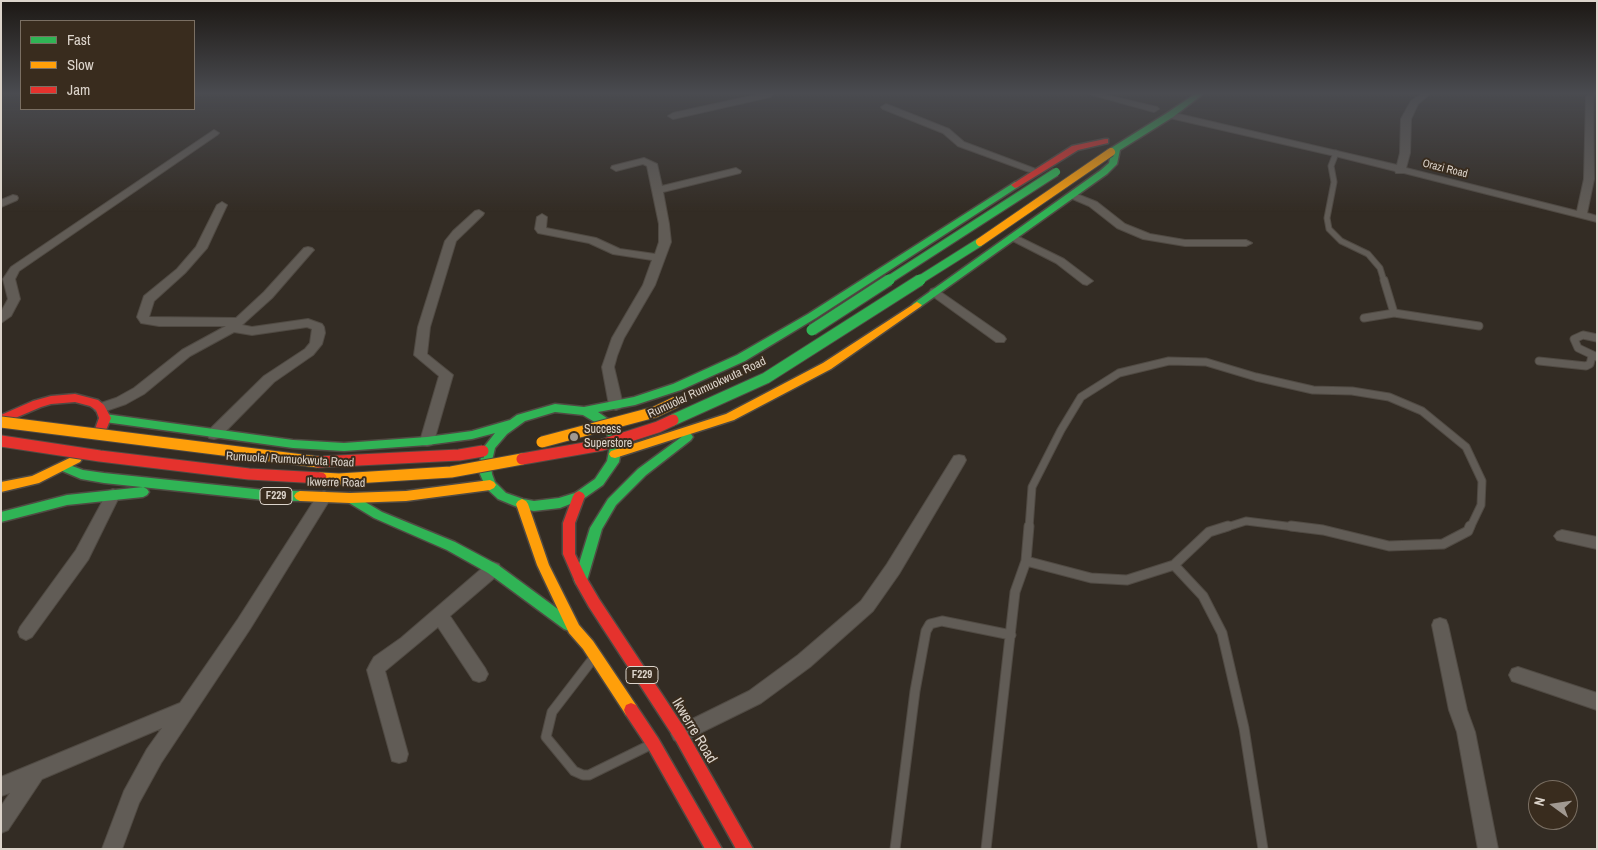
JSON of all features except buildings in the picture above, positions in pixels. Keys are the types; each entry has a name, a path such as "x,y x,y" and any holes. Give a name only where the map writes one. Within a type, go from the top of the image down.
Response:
{"main road":[{"name":"Rumuola/ Rumuokwuta Road","path":"1,440 100,456 249,474 339,479 451,472 602,445 658,428 766,378 967,251 1073,177 1141,134"},
{"path":"584,411 635,401 677,387 741,358 812,316 1036,171 1075,148 1106,140 802,336"},
{"path":"615,454 730,417 827,366 936,292 1072,195 1113,164 1114,151"},
{"name":"Rumuola/ Rumuokwuta Road","path":"532,443 655,412 688,397"},
{"path":"1,421 23,409 50,400 76,398 94,404 103,413 214,434 293,444 344,446 427,441 472,436 511,424"},
{"path":"1,406 23,409"},
{"path":"564,408 584,411 600,418 612,431 616,446 613,462 599,482 579,496 560,503 547,505 522,504 502,496 490,485 486,474 486,456 495,439 511,424 543,410 564,408"},
{"path":"1,487 35,480 64,467 88,449 96,440 103,413"},
{"name":"Rumuola/ Rumuokwuta Road","path":"1,421 324,462 459,455 505,448"},
{"path":"581,580 596,528 612,502 642,472 700,427"},
{"name":"Ikwerre Road","path":"64,467 81,474 104,478 264,496 324,498 406,496 490,485"},
{"path":"1,517 68,500 195,488"},
{"name":"Ikwerre Road","path":"579,496 569,523 569,539 570,554 581,580 594,603 680,734 745,849"},
{"path":"350,498 378,515 451,546 493,569 554,612 574,629"},
{"name":"F229","path":"522,504 543,565 574,629 588,645 653,743 714,849"}],"street":[{"path":"1,319 7,313 14,299 9,279 15,269 214,134"},
{"path":"949,134 961,144 1036,171"},
{"name":"Orazi Road","path":"1252,134 1597,219"},
{"path":"1400,171 1405,153 1406,134"},
{"path":"1581,216 1588,179 1589,134"},
{"path":"616,168 650,162 658,190 665,242 649,286 618,338 611,356 608,368 616,405"},
{"path":"658,190 736,171"},
{"path":"1072,195 1093,204 1121,226 1147,237 1185,243 1246,243"},
{"path":"1,204 13,198"},
{"path":"214,434 269,379 309,352 316,344 319,334 318,327 308,323 252,331 236,325 210,322 159,322 145,320 143,317 148,298 181,271 201,248 222,206"},
{"path":"427,441 446,382 446,375 420,355 424,327 451,240 457,232 479,213"},
{"path":"542,216 540,229 542,231 592,240 622,253 659,258"},
{"path":"1013,237 1060,261 1087,281"},
{"path":"103,413 139,391 186,353 236,325 268,295 308,250"},
{"path":"936,292 1000,339"},
{"path":"186,353 210,322"},
{"path":"680,734 755,697 842,630 866,606 893,569 959,460"},
{"path":"26,632 82,555 113,495"},
{"path":"112,849 131,798 154,756 244,624 324,498"},
{"path":"1562,536 1597,543"},
{"path":"399,754 376,670 380,663 440,616 493,569"},
{"path":"440,616 480,674"},
{"path":"1440,625 1458,710 1466,732 1488,849"},
{"path":"1518,675 1597,702"},
{"path":"1,787 184,710"},
{"path":"1,823 34,774"}],"lane":[{"path":"1336,153 1331,166 1334,182 1327,218 1329,229 1341,241 1368,254 1375,261 1380,268 1394,313"},
{"path":"1364,318 1394,313 1479,326"},
{"path":"1539,360 1586,366 1590,364 1594,357 1578,348 1574,339 1583,335 1597,338"},
{"path":"986,849 1015,592 1026,561 1032,487 1061,430 1081,398 1119,373 1169,361 1206,362 1256,377 1313,390 1352,391 1389,397 1422,410 1466,447 1482,481 1481,504 1468,531 1443,544 1390,546 1323,530 1246,521 1209,532 1174,565 1127,580 1091,578 1026,561"},
{"path":"1174,565 1203,596 1222,633 1244,728 1263,849"},
{"path":"895,849 915,691 926,631 930,624 942,621 1011,635"},
{"path":"595,656 552,712 546,737 574,771 583,775 589,775 653,743"}],"traffic: fast":[{"path":"1111,152 1140,134"},
{"path":"917,305 1104,172 1113,164 1116,150"},
{"path":"812,330 1056,172"},
{"path":"584,411 635,401 677,387 741,358 812,316 1015,185"},
{"path":"673,420 766,378 980,242"},
{"path":"555,408 584,411 593,414 607,424 615,438 616,446 613,462 599,482 579,496 560,503 534,506 522,504 502,496 490,485 486,474 485,465 490,447 503,431 521,418 555,408"},
{"path":"105,418 293,444 344,447 427,441 472,435 511,424"},
{"path":"581,580 596,528 612,502 642,472 687,437"},
{"path":"64,467 81,474 104,478 264,495 300,496"},
{"path":"1,517 67,500 143,492"},
{"path":"350,498 378,515 451,546 493,569 569,625"}],"traffic: slow":[{"path":"980,242 1111,152"},
{"path":"615,454 730,417 827,366 917,305"},
{"path":"542,442 655,412 676,402"},
{"path":"1,422 318,462"},
{"path":"1,487 35,480 76,459"},
{"path":"321,478 339,479 451,472 522,459"},
{"path":"300,496 350,498 406,496 490,485"},
{"path":"522,504 543,565 574,629 588,645 631,710"}],"traffic: jam":[{"path":"1015,185 1075,148 1105,141"},
{"path":"1,420 37,404 51,400 75,398 94,403 100,408 105,418 100,432"},
{"path":"522,459 602,445 658,427 673,420"},
{"path":"1,441 100,456 249,474 321,478"},
{"path":"318,462 459,455 483,451"},
{"path":"579,496 569,523 569,554 581,580 594,603 680,734 745,849"},
{"path":"631,710 653,743 714,849"}],"place":[{"name":"Success Superstore","path":"574,437"}]}
